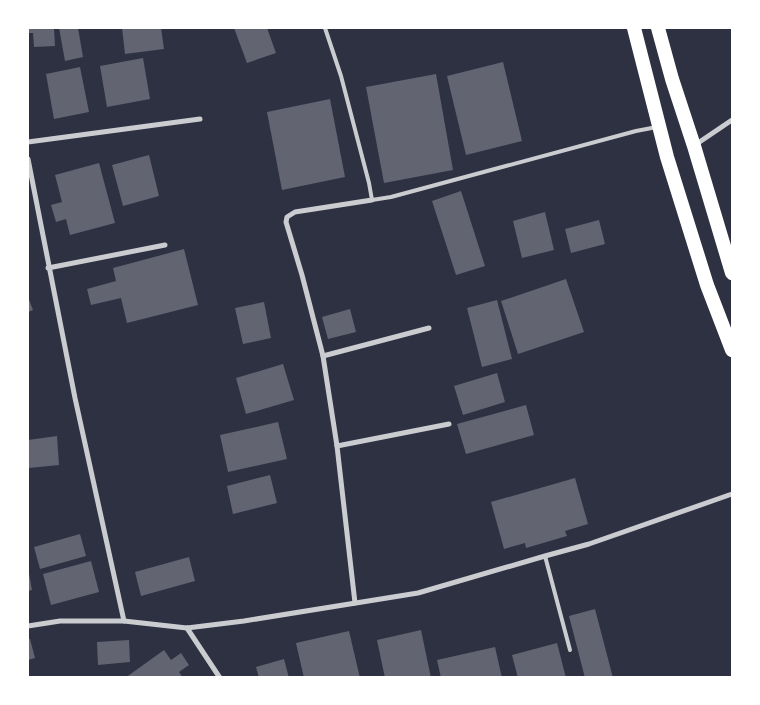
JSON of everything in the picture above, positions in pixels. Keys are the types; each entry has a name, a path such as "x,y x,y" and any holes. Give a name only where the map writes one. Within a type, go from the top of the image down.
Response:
{"highway":[{"path":"634,28 667,158 707,285 732,350"},
{"path":"658,28 732,273"}],"street":[{"path":"28,142 200,119"},
{"path":"694,146 732,120"},
{"path":"28,159 73,389 124,622"},
{"path":"355,603 337,446 323,356 286,222 288,216 294,212 372,200"},
{"path":"48,268 165,245"},
{"path":"323,356 429,328"},
{"path":"337,446 449,424"},
{"path":"28,626 60,622 124,622 187,628 244,621 418,593 589,544 732,494"},
{"path":"187,628 220,678"}],"lane":[{"path":"325,28 341,76 372,200 391,197 659,127"},
{"path":"544,556 570,650"}],"building":[{"path":"28,28 54,28 55,46 34,47 33,33 28,33"},
{"path":"59,28 78,28 83,57 65,61"},
{"path":"122,28 161,28 164,49 125,54"},
{"path":"234,28 267,28 276,53 247,63"},
{"path":"143,58 150,99 107,107 100,66"},
{"path":"503,62 522,141 466,155 447,76"},
{"path":"80,67 89,112 54,119 46,74"},
{"path":"436,74 453,170 384,183 366,87"},
{"path":"330,99 345,177 282,190 267,112"},
{"path":"149,155 159,196 123,206 112,165"},
{"path":"99,163 115,223 70,235 66,219 56,222 51,205 62,202 55,175"},
{"path":"461,191 485,266 456,275 432,201"},
{"path":"545,212 554,250 522,258 513,221"},
{"path":"599,220 605,244 571,253 565,229"},
{"path":"184,249 198,305 127,323 121,298 91,305 87,289 116,281 113,268"},
{"path":"566,279 584,332 518,354 501,301"},
{"path":"28,297 33,310 28,312"},
{"path":"497,300 512,359 482,367 467,308"},
{"path":"264,302 271,338 243,344 235,308"},
{"path":"350,309 356,332 328,339 322,317"},
{"path":"283,364 294,400 246,414 236,378"},
{"path":"497,373 505,402 463,415 454,386"},
{"path":"526,405 534,435 466,454 457,424"},
{"path":"278,422 287,459 228,472 220,435"},
{"path":"57,436 59,465 29,468 28,440"},
{"path":"270,475 277,503 233,514 227,486"},
{"path":"575,478 588,524 565,531 567,536 526,548 525,543 504,549 491,502"},
{"path":"80,534 86,556 40,569 34,547"},
{"path":"189,557 195,581 141,596 135,572"},
{"path":"91,561 99,592 51,605 43,574"},
{"path":"28,568 32,590 28,591"},
{"path":"595,609 613,678 585,678 569,616"},
{"path":"421,630 431,678 385,678 377,640"},
{"path":"349,631 360,678 304,678 296,643"},
{"path":"28,639 30,639 35,658 28,660"},
{"path":"129,640 130,662 98,665 97,642"},
{"path":"557,643 566,678 518,678 512,655"},
{"path":"495,647 502,678 441,678 437,660"},
{"path":"164,650 171,660 181,653 189,665 179,672 183,678 125,678"},
{"path":"284,659 289,678 259,678 256,667"}]}
